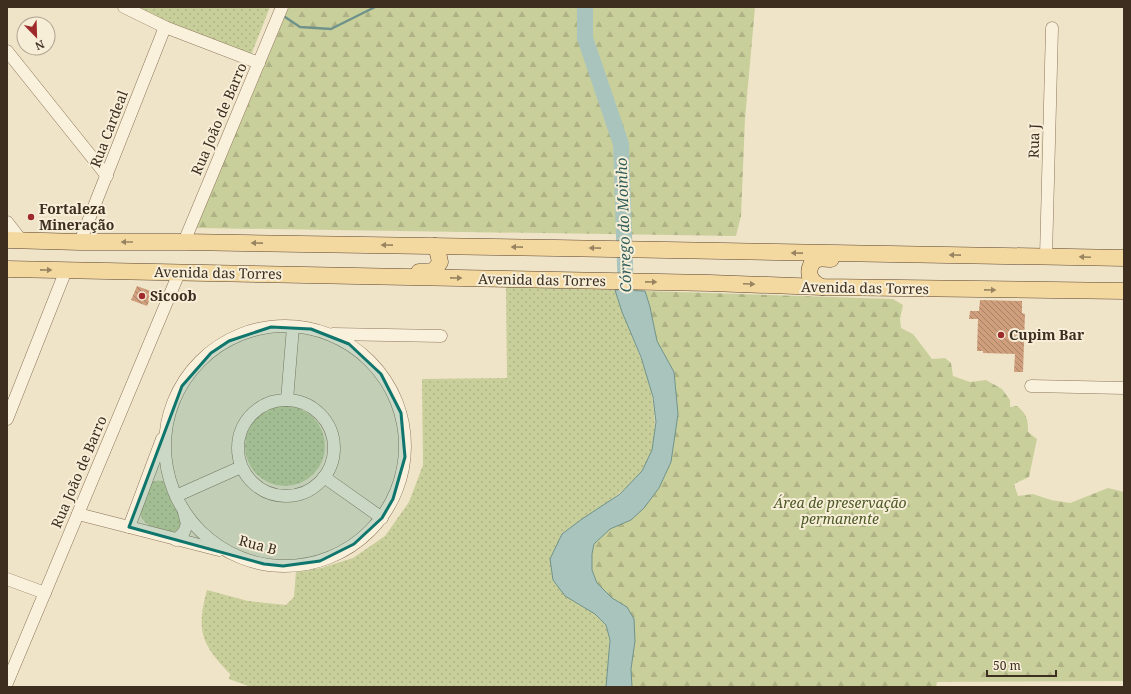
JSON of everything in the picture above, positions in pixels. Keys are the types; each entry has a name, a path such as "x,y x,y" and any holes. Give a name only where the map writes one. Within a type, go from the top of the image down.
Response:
{"main road":[{"path":"14,240 1124,258"},
{"path":"314,275 341,270 431,272 440,262 435,246"},
{"path":"822,287 816,284 810,276 809,269 813,262 817,259 897,260 916,254"},
{"name":"Avenida das Torres","path":"7,269 710,283 822,287 1124,291"}],"street":[{"path":"124,7 165,27 259,62"},
{"name":"Rua João de Barro","path":"184,242 282,7"},
{"name":"Rua Cardeal","path":"80,242 165,27"},
{"name":"Rua J","path":"1046,256 1052,28"},
{"path":"7,51 107,176"},
{"path":"7,222 14,240"},
{"path":"7,419 66,270"},
{"name":"Rua João de Barro","path":"7,683 179,273"},
{"name":"Rua B","path":"271,327 311,329 329,334 349,344 366,357 381,374 393,392 401,413 405,435 405,457 401,478 393,499 382,518 369,532 343,551 320,561 302,565 283,566 246,560 228,552 211,541 196,527 184,511 176,496 170,483 165,455 167,427 172,406 182,386 195,368 211,353 229,341 250,332 271,327"},
{"path":"287,400 293,327"},
{"name":"Rua B","path":"329,334 441,336"},
{"path":"1031,386 1124,388"},
{"path":"287,400 301,402 314,408 325,418 332,431 334,445 333,460 324,477 317,484 304,492 290,496 275,495 261,489 249,479 241,467 238,451 239,435 246,421 257,409 271,402 287,400"},
{"path":"129,528 167,427"},
{"path":"176,496 241,467"},
{"path":"149,477 167,478 170,483"},
{"path":"324,477 382,518"},
{"path":"176,540 184,532 188,524 184,511"},
{"path":"78,514 228,552"},
{"path":"7,579 44,593"}],"highlighted area":[{"path":"271,327 311,329 349,344 381,374 401,413 405,457 393,499 382,518 354,544 320,561 283,566 264,564 129,527 182,386 211,353 229,341"}],"green space":[{"path":"129,7 270,7 251,55"},
{"path":"289,7 755,7 745,119 741,216 736,236 196,228"},
{"path":"506,287 615,290 642,363 653,399 655,419 654,439 650,457 641,473 623,490 562,534 565,595 596,615 608,628 610,644 606,687 251,687 229,679 230,674 213,654 207,645 204,636 202,616 207,590 248,601 286,605 294,597 296,571 321,568 353,558 385,536 409,502 423,465 422,379 507,378"},
{"name":"Área de preservação permanente","path":"645,291 893,299 903,305 900,319 901,328 913,334 932,359 945,358 951,363 953,376 970,382 986,380 1002,389 1010,400 1010,407 1017,406 1025,415 1028,432 1037,439 1029,477 1014,484 1018,496 1033,494 1051,500 1070,503 1108,488 1124,492 1124,681 937,682 936,687 632,687 627,607 612,598 597,583 592,570 592,554 594,544 610,529 631,520 659,488 671,462 678,414 674,372 657,341"},
{"path":"277,406 293,406 314,417 325,438 325,454 314,475 293,486 277,486 263,480 256,475 251,468 245,454 245,438 251,424 256,417 263,412"},
{"path":"160,480 166,483 174,496 183,523 177,531 166,532 155,528 145,522 142,518 140,513 150,483"}],"water":[{"path":"615,290 645,291 657,341 674,372 678,414 671,462 659,488 644,508 631,520 610,529 594,544 592,554 592,570 597,583 612,598 627,607 634,619 635,641 631,669 632,687 606,687 610,640 606,625 595,614 565,596 553,580 550,559 562,534 620,494 642,471 652,450 656,422 653,397 641,357 622,312"}],"building":[{"name":"Sicoob","path":"137,286 153,292 147,306 131,300"},
{"name":"Cupim Bar","path":"980,300 1022,301 1022,313 1025,314 1023,372 1014,372 1015,354 983,353 983,351 977,351 978,319 969,319 970,311 979,311"}],"waterway":[{"path":"285,17 300,27 331,29 375,7"},
{"name":"Córrego do Moinho","path":"585,7 585,38 621,144 626,295"}],"place":[{"name":"Fortaleza Mineração","path":"31,217"},
{"name":"Sicoob","path":"142,296"},
{"name":"Cupim Bar","path":"1001,335"}]}
